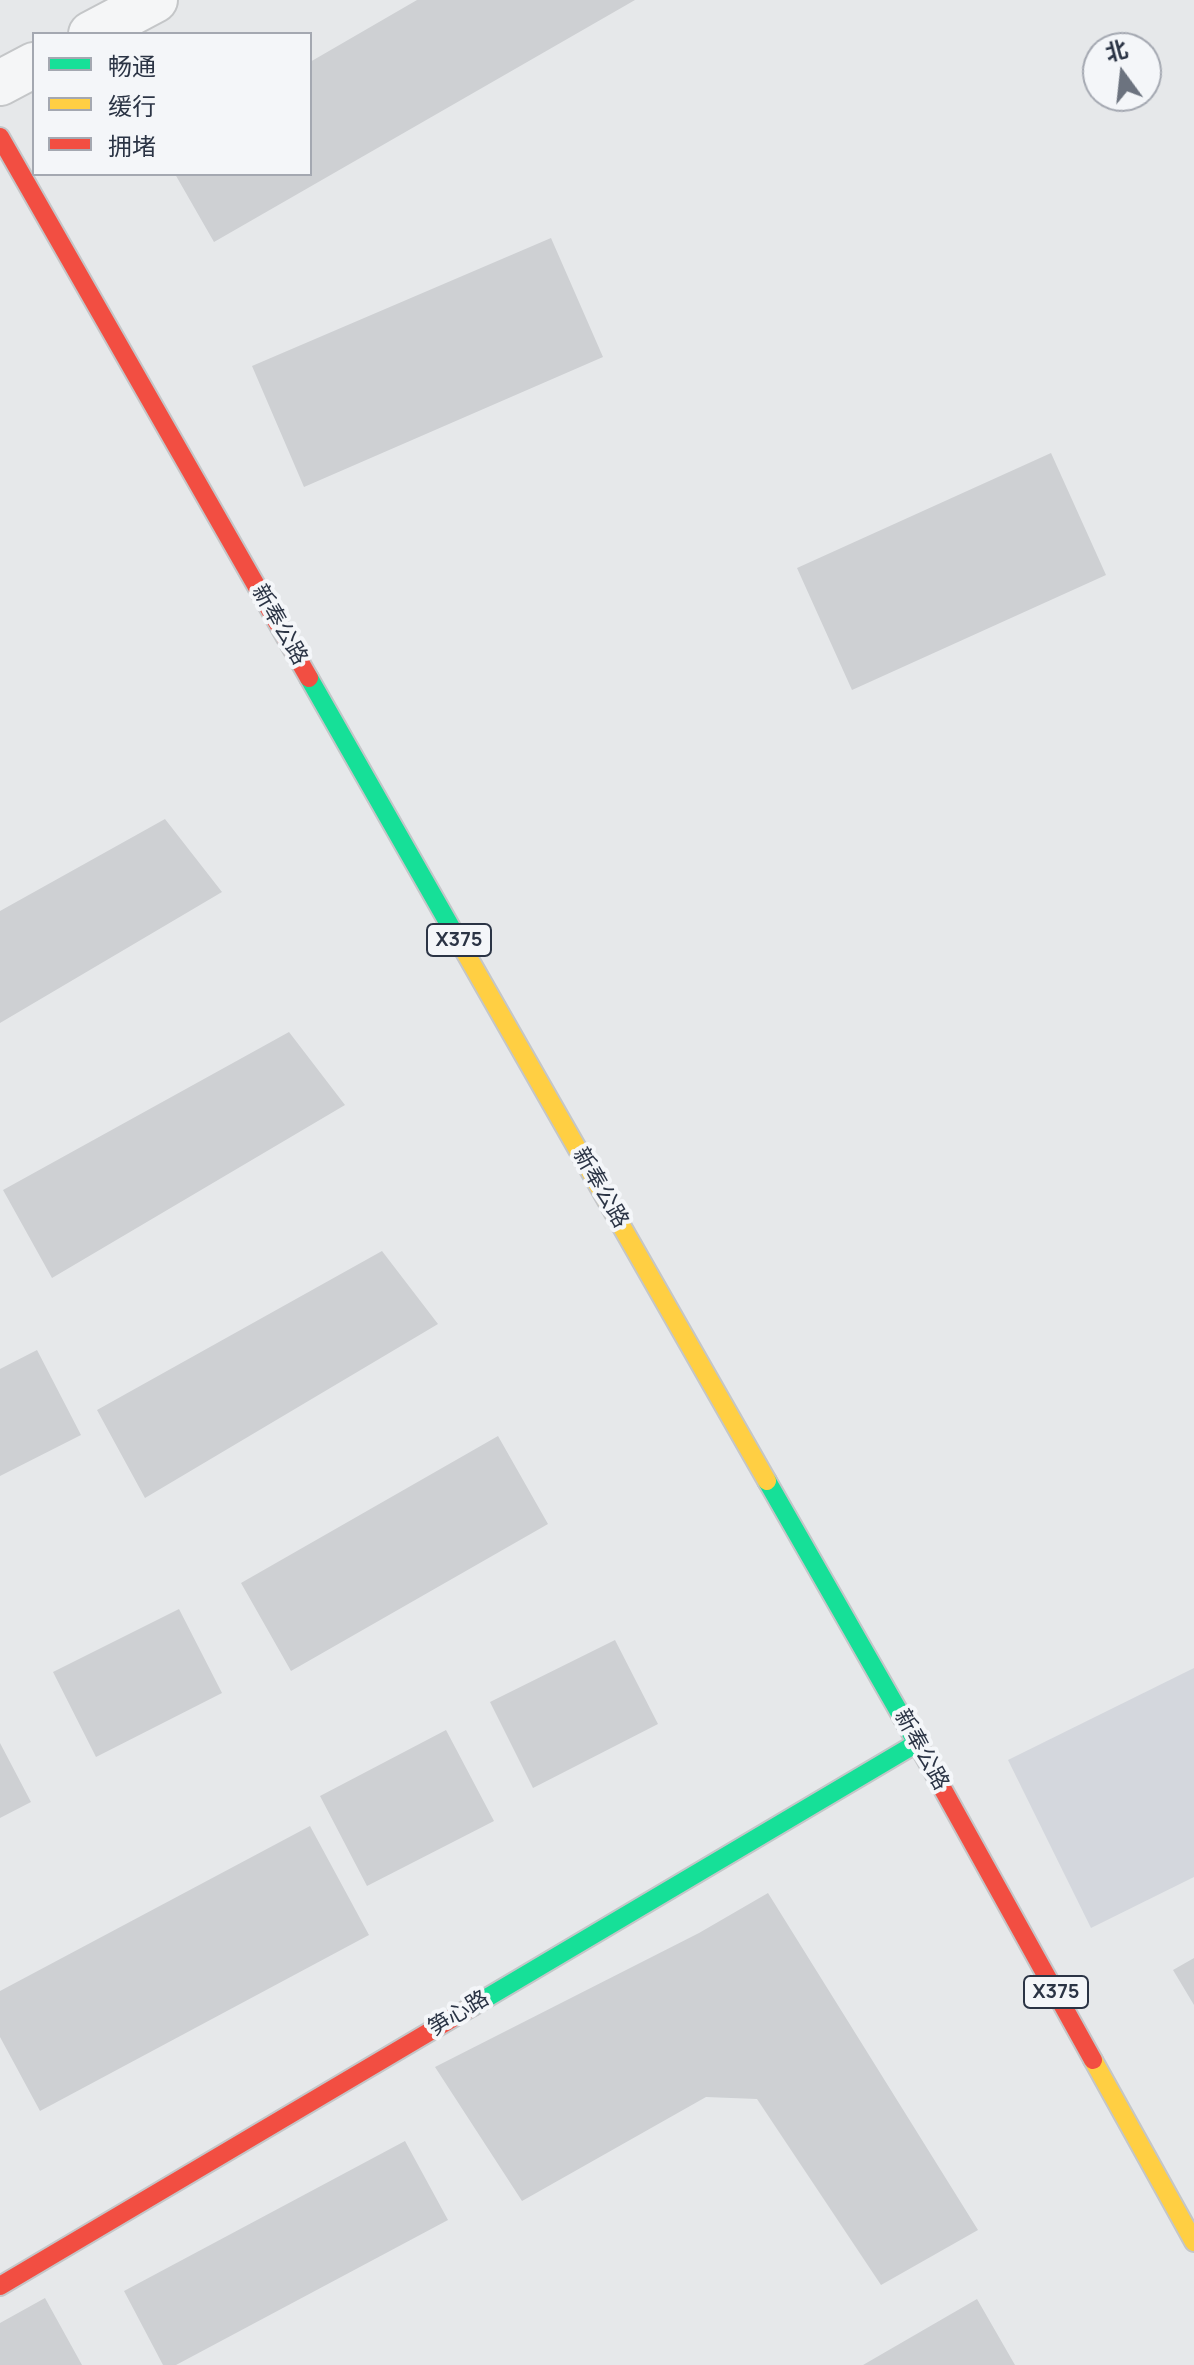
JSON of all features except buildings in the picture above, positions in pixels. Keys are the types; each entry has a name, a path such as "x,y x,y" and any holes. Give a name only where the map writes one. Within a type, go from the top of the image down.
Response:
{"main road":[{"name":"新奉公路","path":"0,137 917,1743 1194,2242"},
{"name":"笋心路","path":"0,2286 917,1743"}],"street":[{"path":"95,32 155,0"},
{"path":"0,83 32,66"}],"shaded area":[{"path":"1194,1668 1194,1877 1091,1928 1008,1760"}],"traffic: fast":[{"path":"309,678 461,945"},
{"path":"767,1481 930,1766"},
{"path":"473,2006 917,1743"}],"traffic: slow":[{"path":"461,945 767,1481"},
{"path":"1093,2060 1194,2242"}],"traffic: jam":[{"path":"0,137 309,678"},
{"path":"930,1766 1093,2060"},
{"path":"0,2286 473,2006"}]}
